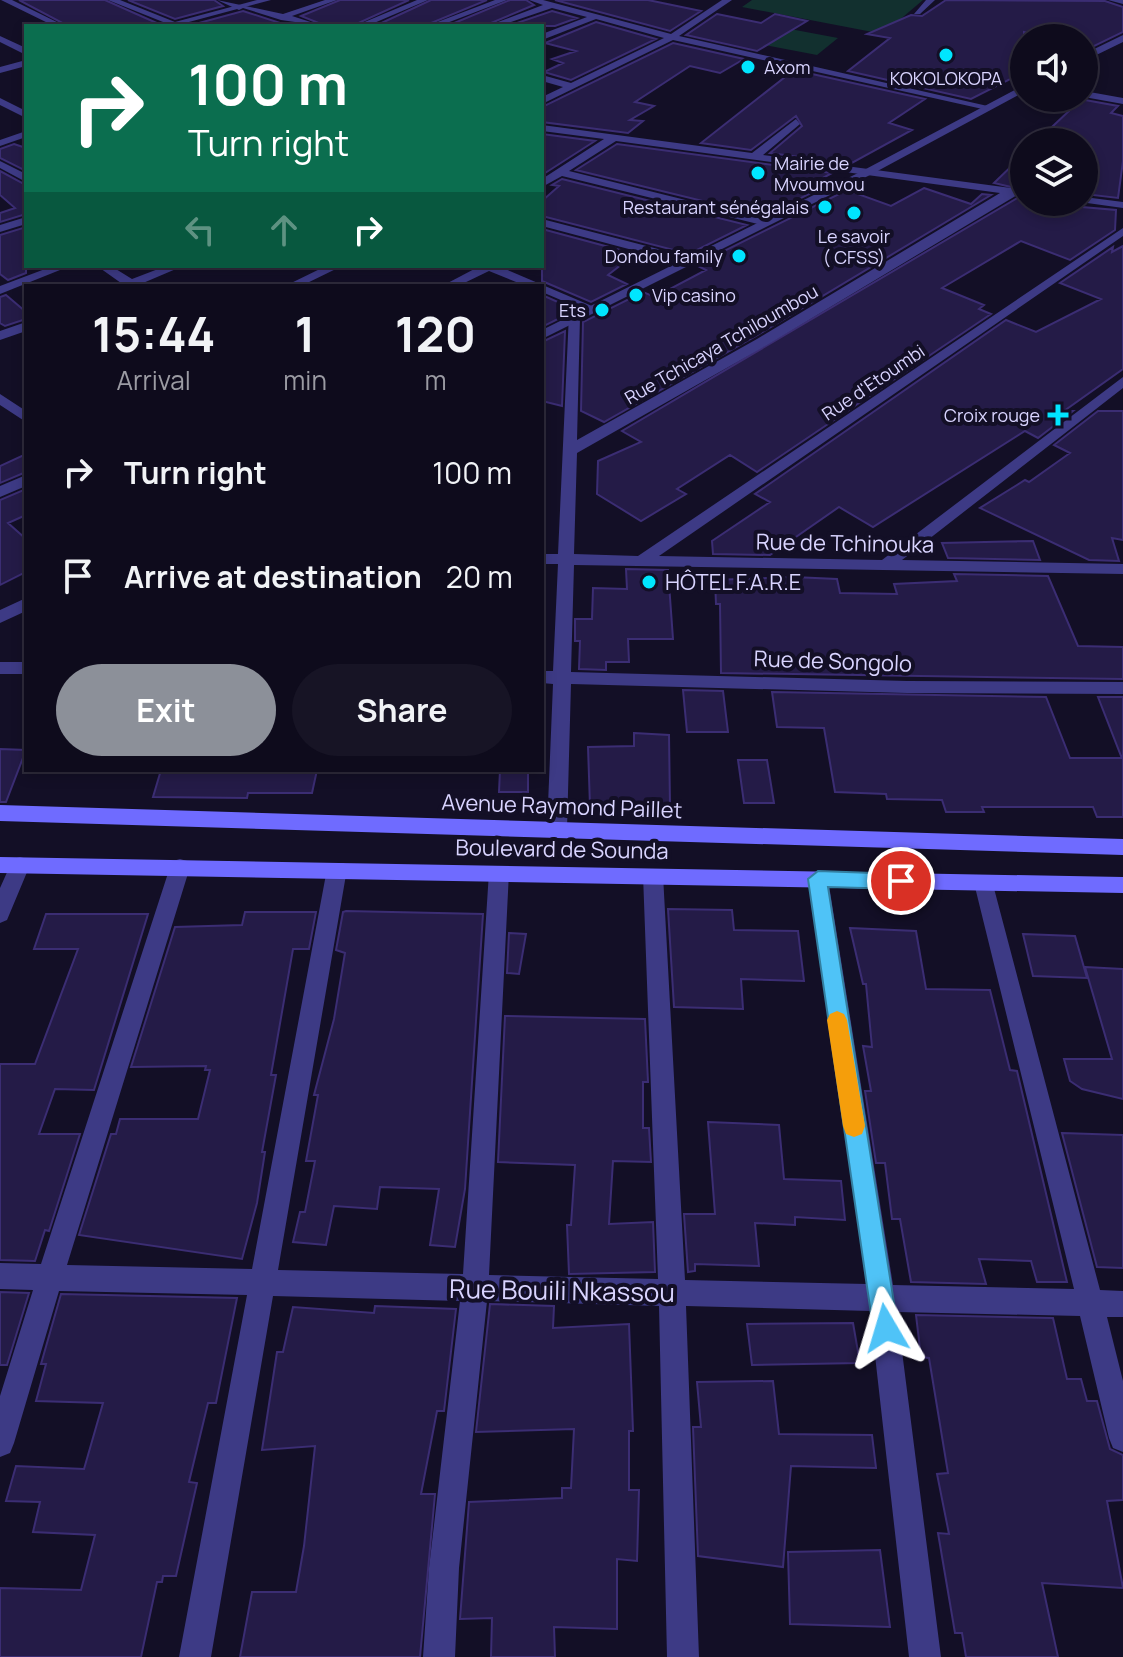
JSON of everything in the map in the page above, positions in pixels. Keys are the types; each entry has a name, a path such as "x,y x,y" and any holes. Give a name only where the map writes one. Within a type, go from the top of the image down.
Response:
{"main road":[{"name":"Avenue Raymond Paillet","path":"0,813 1123,847"},
{"name":"Boulevard de Sounda","path":"10,865 1123,885"}],"street":[{"path":"5,0 57,24"},
{"path":"112,0 171,24"},
{"path":"221,0 311,24"},
{"path":"177,24 267,0"},
{"path":"281,17 333,0"},
{"path":"364,24 424,0"},
{"path":"437,24 503,0"},
{"path":"533,0 672,37 987,107"},
{"path":"497,24 565,0"},
{"path":"708,0 725,2"},
{"path":"917,12 931,0"},
{"path":"1112,0 1123,1"},
{"path":"544,100 672,37 725,2"},
{"path":"544,36 593,18"},
{"path":"1098,51 1123,38"},
{"path":"0,39 24,51"},
{"path":"0,70 24,64"},
{"path":"544,79 574,87"},
{"path":"544,334 868,172 1010,95"},
{"path":"1098,97 1123,101"},
{"path":"0,101 24,114"},
{"path":"756,155 796,122"},
{"path":"544,128 1010,191"},
{"path":"0,143 24,135"},
{"path":"544,183 615,137"},
{"path":"0,164 24,178"},
{"path":"560,172 766,223"},
{"name":"Rue Tchicaya Tchiloumbou","path":"569,451 775,335 1010,196"},
{"path":"1098,202 1123,205"},
{"path":"0,229 24,221"},
{"path":"544,223 689,261"},
{"name":"Rue d'Etoumbi","path":"641,561 1123,231"},
{"path":"0,290 59,268"},
{"path":"106,268 127,284"},
{"path":"131,284 172,268"},
{"path":"296,284 332,268"},
{"path":"452,284 484,268"},
{"path":"493,268 533,284"},
{"path":"153,276 167,284"},
{"path":"544,289 593,309"},
{"path":"557,829 574,317"},
{"path":"0,336 24,327"},
{"path":"884,566 1001,479 1123,381"},
{"path":"3,404 24,399"},
{"path":"3,404 24,417"},
{"path":"0,492 24,481"},
{"name":"Rue de Tchinouka","path":"544,559 1123,569"},
{"path":"0,617 24,605"},
{"path":"0,668 24,668"},
{"name":"Rue de Songolo","path":"544,677 907,687 1123,688"},
{"path":"0,914 10,865"},
{"path":"0,1443 48,1277 131,1032 180,867"},
{"path":"195,1657 337,869"},
{"path":"439,1657 444,1568 475,1288 499,872"},
{"path":"653,875 672,1293 683,1657"},
{"path":"818,879 882,1298 925,1657"},
{"path":"984,883 1123,1438"},
{"name":"Rue Bouili Nkassou","path":"0,1276 1123,1304"}],"green space":[{"path":"752,0 923,0 883,34 742,7"},
{"path":"752,22 838,38 817,55 728,38"}],"building":[{"path":"19,0 105,0 159,24 64,24"},
{"path":"128,0 214,0 223,6 175,19"},
{"path":"340,0 409,0 356,24 321,24 301,16"},
{"path":"431,0 487,0 429,24 379,24"},
{"path":"510,0 526,0 534,5 489,24 452,24"},
{"path":"555,0 648,0 701,11 670,31"},
{"name":"KOKOLOKOPA","path":"946,0 1105,1 1123,7 1123,32 1098,44 1098,24 1010,24 1010,79 971,99 848,71 890,38 867,34 911,15 922,16"},
{"path":"243,11 287,24 195,24"},
{"path":"552,11 577,18 555,26 514,24"},
{"path":"717,14 761,23 775,14 807,21 757,51 686,35"},
{"path":"596,22 656,39 571,80 544,72 563,63 552,59 576,51 545,43"},
{"path":"673,43 744,59 720,73 690,66 635,102 654,106 630,120 643,121 628,133 544,122 544,106"},
{"path":"794,70 925,99 889,123 912,130 850,164 770,153 802,126 796,116 751,150 701,143"},
{"path":"1098,102 1118,106 1111,113 1123,116 1123,161 1118,198 1098,196 1098,128 1051,128 1068,112 1098,112"},
{"path":"544,134 595,141 544,174"},
{"path":"14,144 24,147 24,170 0,158 0,149"},
{"path":"617,144 832,173 819,180 830,184 764,216 576,170"},
{"path":"1010,168 1010,187 994,183"},
{"path":"0,171 24,184 24,215 0,222 0,213 15,208 0,195"},
{"path":"562,179 747,225 689,254 544,217 544,199 559,186 552,185"},
{"path":"924,188 971,204 982,194 991,195 756,336 604,422 581,411 583,322 643,292 655,297 706,270 696,265 847,190 891,206"},
{"path":"1010,202 1010,216 1098,216 1098,208 1116,210 1115,230 1070,260 1021,241 942,288 984,305 979,309 991,314 757,472 730,455 677,489 686,494 641,521 597,494 598,461 641,442 622,431"},
{"path":"24,228 26,273 8,280 0,274 0,235"},
{"path":"544,230 635,254 608,275 627,284 591,302 542,281"},
{"path":"1123,246 1123,369 1064,411 1073,411 1038,438 1025,431 873,527 839,507 770,555 713,554 712,541 770,502 755,494 1006,320 1036,332 1101,299 1060,283 1113,247 1112,252"},
{"path":"6,295 24,310 24,320 5,326 0,323 0,297"},
{"path":"544,296 576,310 544,326"},
{"path":"565,331 562,406 544,402 544,341"},
{"path":"1098,411 1123,411 1123,540 1112,538 1119,561 1089,560 980,508 1025,480 1029,482 1070,453 1054,445"},
{"path":"24,455 24,473 0,483 0,466"},
{"path":"24,490 24,516 8,523 24,537 24,573 0,585 0,500"},
{"path":"1033,541 1040,560 948,558 942,543"},
{"path":"626,569 668,570 673,639 628,639 629,662 606,662 606,670 579,669 580,641 575,641 575,619 592,619 593,588 627,589"},
{"path":"954,574 1048,576 1078,646 1123,647 1123,679 721,673 720,604 716,604 715,580 837,579 840,593 897,594 894,584 957,581"},
{"path":"683,690 723,691 728,732 687,732"},
{"path":"772,692 1046,697 1070,758 1123,758 1123,817 1097,817 1093,807 982,807 984,812 946,812 942,800 887,799 886,794 835,792 824,728 777,727"},
{"path":"1098,697 1123,697 1123,756 1121,756"},
{"path":"634,733 669,735 670,806 590,806 588,747 634,746"},
{"path":"0,749 24,750 6,802 0,802"},
{"path":"738,760 767,760 774,803 744,803"},
{"path":"160,772 317,772 312,793 248,793 247,798 153,797"},
{"path":"500,772 528,772 528,792 499,792"},
{"path":"668,909 732,910 734,930 798,931 804,981 741,979 743,1009 674,1007"},
{"path":"245,912 316,912 309,949 293,949 271,1075 276,1075 262,1152 265,1152 257,1203 242,1259 79,1235 111,1134 116,1134 120,1119 198,1119 210,1070 205,1070 206,1066 131,1067 175,927 242,925"},
{"path":"343,912 483,914 465,1189 455,1247 430,1245 439,1189 380,1187 377,1209 334,1206 326,1245 293,1242 300,1212 305,1212 315,1161 306,1161 318,1095 314,1095 334,1019 345,953 336,950"},
{"path":"46,914 148,914 94,1090 55,1089 39,1134 80,1134 49,1231 45,1230 35,1261 0,1260 0,1064 35,1064 78,949 34,949"},
{"path":"850,928 916,931 926,989 990,990 1010,1070 1017,1071 1067,1282 1037,1282 1031,1261 979,1259 986,1284 911,1282 900,1219 892,1219 885,1163 876,1163 865,1091 871,1091 863,1046 872,1047 866,984 863,984"},
{"path":"509,933 526,934 519,974 507,973"},
{"path":"1023,934 1075,936 1087,978 1033,976"},
{"path":"1085,967 1123,969 1123,1099 1082,1089 1070,1081 1064,1059 1112,1059"},
{"path":"505,1016 645,1019 648,1082 643,1082 643,1128 649,1128 651,1162 613,1161 609,1224 653,1222 655,1272 569,1274 567,1225 571,1225 575,1165 498,1162"},
{"path":"708,1122 779,1125 784,1179 841,1181 845,1220 795,1217 795,1225 755,1223 759,1266 695,1264 695,1271 688,1272 684,1214 715,1214"},
{"path":"1062,1133 1123,1135 1123,1268 1097,1267"},
{"path":"0,1292 29,1293 7,1365 0,1365"},
{"path":"61,1294 237,1298 216,1403 208,1403 189,1482 197,1483 176,1576 163,1576 162,1582 157,1582 141,1657 0,1657 0,1588 81,1590 95,1535 33,1532 40,1502 6,1501 16,1466 84,1469 103,1403 36,1401 46,1364 41,1364"},
{"path":"490,1304 554,1306 553,1328 629,1324 633,1431 629,1431 629,1490 639,1490 637,1561 617,1559 617,1629 554,1627 555,1657 491,1657 492,1618 460,1619 469,1502 562,1498 562,1488 571,1488 574,1429 476,1432"},
{"path":"375,1306 456,1309 444,1411 437,1411 421,1494 435,1494 420,1657 240,1657 252,1592 296,1592 304,1546 315,1446 262,1450 277,1352 283,1352 293,1307 374,1313"},
{"path":"916,1315 1053,1318 1067,1379 1081,1379 1087,1401 1097,1401 1110,1449 1123,1455 1123,1500 1107,1501 1123,1588 1042,1583 1058,1657 966,1657 962,1633 955,1633 938,1533 949,1534 937,1474 948,1473 929,1358 921,1357"},
{"path":"853,1323 860,1363 752,1365 747,1324"},
{"path":"773,1381 779,1434 872,1435 876,1468 791,1466 783,1567 698,1556 693,1427 701,1427 697,1382"},
{"path":"880,1550 890,1627 790,1624 788,1552"}],"slow traffic":[{"path":"837,1020 854,1126"}],"place":[{"name":"KOKOLOKOPA","path":"946,55"},
{"name":"Axom","path":"748,67"},
{"name":"Mairie de Mvoumvou","path":"758,173"},
{"name":"Restaurant sénégalais","path":"825,207"},
{"name":"Le savoir ( CFSS)","path":"854,213"},
{"name":"Dondou family","path":"739,256"},
{"name":"Vip casino","path":"636,295"},
{"name":"Ets","path":"602,310"},
{"name":"Croix rouge","path":"1058,415"},
{"name":"HÔTEL F.A.R.E","path":"649,582"}],"route":[{"path":"886,1328 832,992 818,879 901,881"}]}
